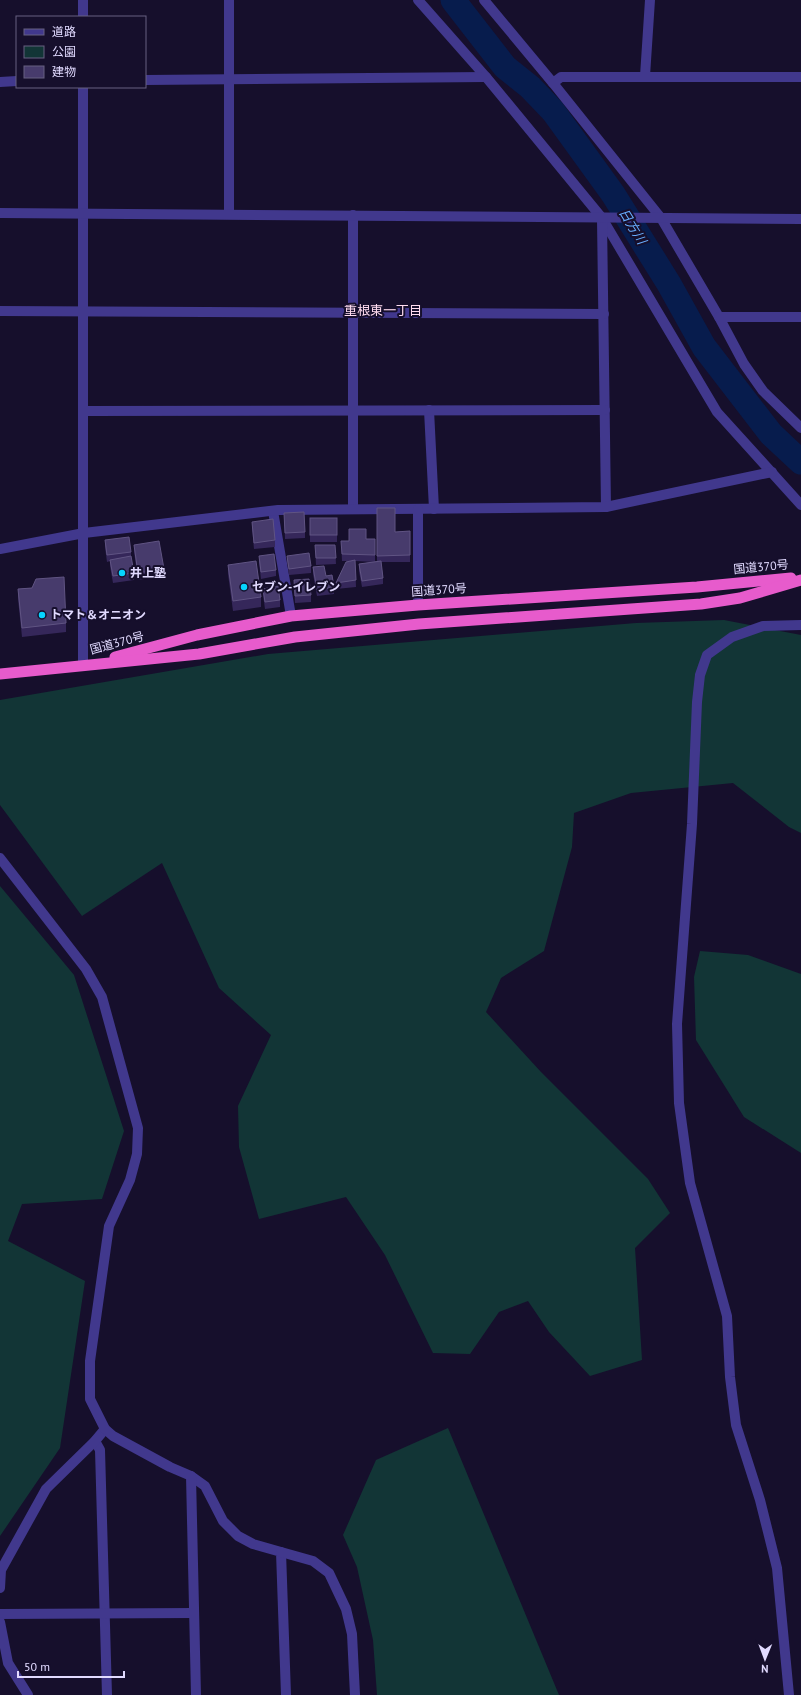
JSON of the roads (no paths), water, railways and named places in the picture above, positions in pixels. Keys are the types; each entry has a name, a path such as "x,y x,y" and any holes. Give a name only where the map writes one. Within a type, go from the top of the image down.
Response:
{"highway":[{"name":"国道370号","path":"83,665 197,635 290,616 418,605 697,587 801,578"},
{"name":"国道370号","path":"0,674 199,654 295,637 418,624 701,604 740,598 801,578"}],"street":[{"path":"83,0 83,16"},
{"path":"229,0 229,214"},
{"path":"418,0 486,77 602,218 717,412 801,505"},
{"path":"484,0 553,83 657,218 719,317 744,364 763,391 801,428"},
{"path":"645,76 650,0"},
{"path":"146,80 486,77"},
{"path":"553,83 561,77 801,77"},
{"path":"0,82 16,82"},
{"path":"83,88 83,665"},
{"path":"0,213 602,218 801,218"},
{"path":"353,215 353,509"},
{"path":"602,218 606,507"},
{"path":"0,311 604,314"},
{"path":"719,317 801,317"},
{"path":"429,410 434,509"},
{"path":"83,411 605,410"},
{"path":"0,549 84,533 273,511 606,507 772,472"},
{"path":"418,509 418,605"},
{"path":"273,511 290,616"},
{"path":"789,1695 777,1568 760,1500 736,1425 730,1378 727,1316 690,1183 679,1103 677,1024 692,824 697,702 700,675 707,655 732,637 763,626 801,625"},
{"path":"0,858 86,969 102,997 138,1128 137,1154 130,1180 109,1226 90,1361 90,1398 105,1429 113,1436 191,1476 205,1486 223,1521 238,1536 253,1544 313,1561 329,1573 346,1609 352,1634 355,1695"},
{"path":"0,1588 1,1570 46,1489 95,1442 105,1429"},
{"path":"95,1442 100,1450 107,1695"},
{"path":"191,1476 196,1695"},
{"path":"281,1552 286,1695"},
{"path":"0,1614 194,1613"},
{"path":"0,1622 8,1663 28,1695"}],"waterway":[{"name":"日方川","path":"453,0 505,67 530,87 553,111 613,194 669,284 704,347 771,434 801,462"}],"place":[{"name":"井上塾","path":"122,573"},
{"name":"セブン-イレブン","path":"244,587"},
{"name":"トマト＆オニオン","path":"42,615"}],"district":[{"name":"重根東一丁目","path":"383,310"}]}
